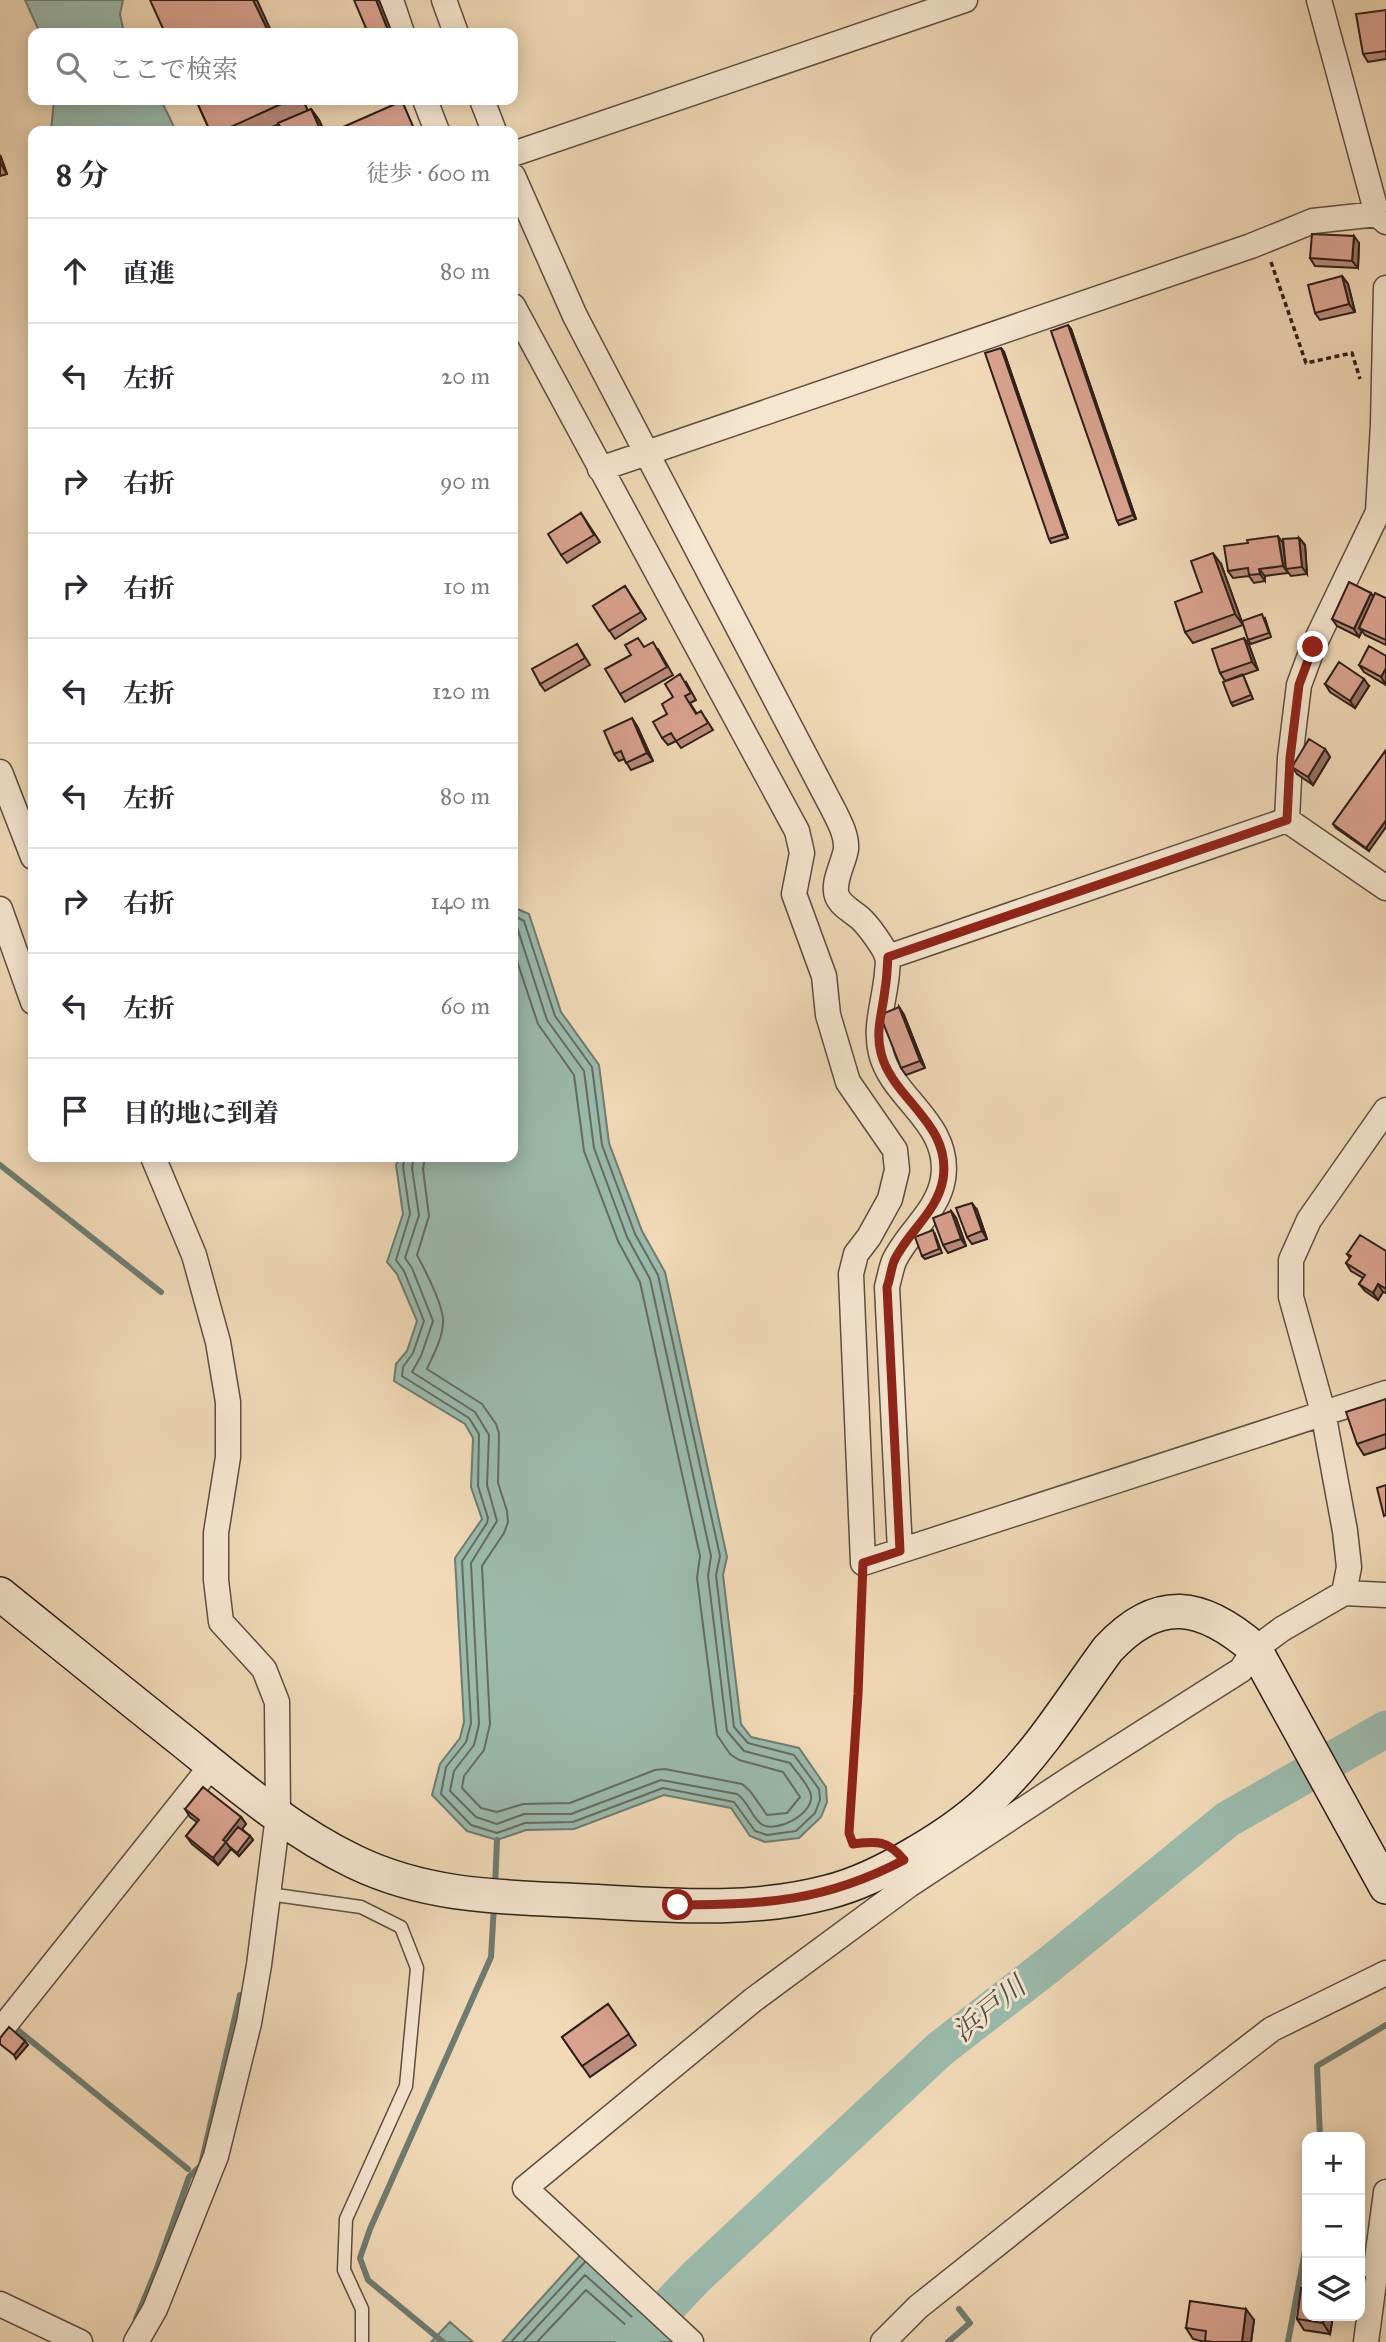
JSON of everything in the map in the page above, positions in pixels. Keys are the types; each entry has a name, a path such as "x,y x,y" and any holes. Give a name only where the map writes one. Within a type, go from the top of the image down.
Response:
{"street":[{"path":"391,0 400,28"},
{"path":"444,0 454,28"},
{"path":"518,152 965,0"},
{"path":"600,469 1264,240 1312,221 1381,218 1319,0"},
{"path":"427,105 434,126"},
{"path":"484,105 492,126"},
{"path":"518,187 575,316 766,678 845,836 846,849 836,885 836,895 843,905 863,920 888,957 886,989 878,1025 881,1053 892,1076 939,1140 943,1162 943,1179 936,1198 894,1261 887,1287 900,1551"},
{"path":"1287,820 1290,758 1299,685 1313,647 1378,512 1386,288"},
{"path":"518,315 797,831 802,853 794,894 825,983 828,1014 848,1082 895,1150 897,1170 890,1199 869,1237 856,1254 850,1274 863,1563 1386,1393"},
{"path":"0,772 28,844"},
{"path":"888,957 1287,820"},
{"path":"1287,820 1386,888"},
{"path":"0,909 28,988"},
{"path":"1353,1593 1324,1412 1291,1297 1291,1259 1309,1220 1386,1110"},
{"path":"136,2342 155,2309 216,2156 249,2023 278,1816 277,1702 264,1670 221,1622 216,1580 216,1533 229,1457 228,1402 218,1342 194,1255 155,1162"},
{"path":"691,2342 525,2188 570,2148 753,2000 909,1885 1241,1670 1255,1649 1282,1629 1353,1593 1386,1595"},
{"path":"0,1594 278,1816 352,1861 407,1882 464,1895 678,1905 733,1905 800,1898 848,1886 904,1860 950,1833 1006,1784 1053,1727 1108,1649 1123,1633 1139,1621 1155,1615 1178,1612 1202,1615 1220,1622 1255,1649 1386,1887"},
{"path":"0,2031 212,1765"},
{"path":"883,2342 918,2307 1272,2029 1386,1973"},
{"path":"1366,2342 1386,2192"},
{"path":"0,2304 80,2342"}],"lane":[{"path":"269,1894 361,1907 401,1927 417,1968 406,2086 346,2219 344,2270 362,2309 362,2342"}],"path":[{"path":"1264,240 1306,363 1352,353 1363,388"},
{"path":"863,1563 849,1833 853,1844 878,1841 895,1848 904,1860"}],"water":[{"path":"25,0 123,0 120,14 123,28 38,28"},
{"path":"54,105 163,105 174,126 51,126"},
{"path":"518,909 529,914 561,1012 599,1065 609,1143 642,1231 665,1272 727,1557 723,1575 741,1724 751,1737 799,1748 826,1787 827,1802 821,1817 799,1838 765,1842 750,1836 731,1808 664,1795 574,1829 526,1830 497,1840 467,1831 432,1795 440,1764 460,1738 464,1722 455,1558 482,1519 471,1487 473,1438 465,1424 394,1381 396,1364 407,1351 417,1321 397,1274 387,1262 403,1214 398,1162 518,1162"},
{"path":"584,2251 684,2342 502,2342"},
{"path":"450,2322 473,2342 431,2342"}],"building":[{"path":"150,0 253,0 267,28 163,28"},
{"path":"354,0 376,0 387,28 366,28"},
{"path":"1386,10 1386,51 1363,54 1356,14"},
{"path":"198,105 279,105 233,126 208,126"},
{"path":"393,105 404,105 413,126 345,126"},
{"path":"311,109 319,126 280,126 278,123"},
{"path":"1312,234 1354,236 1352,261 1310,258"},
{"path":"1342,276 1349,304 1315,313 1308,285"},
{"path":"1068,325 1133,515 1117,521 1051,331"},
{"path":"1001,348 1065,534 1049,539 985,353"},
{"path":"581,513 594,535 561,555 548,534"},
{"path":"1278,536 1283,566 1259,569 1260,574 1249,575 1248,568 1228,571 1224,546"},
{"path":"1299,538 1302,567 1286,569 1283,539"},
{"path":"1213,553 1235,614 1185,632 1175,602 1202,592 1191,561"},
{"path":"1349,582 1371,593 1354,629 1332,619"},
{"path":"625,586 641,612 609,631 593,606"},
{"path":"1375,593 1386,598 1386,640 1359,628"},
{"path":"1262,614 1269,633 1248,640 1242,621"},
{"path":"638,638 644,647 653,642 667,667 620,694 605,669 631,655 625,645"},
{"path":"1244,638 1252,662 1220,673 1212,649"},
{"path":"577,644 585,658 540,684 532,669"},
{"path":"1369,646 1386,656 1386,668 1381,677 1359,665"},
{"path":"1339,662 1364,679 1350,701 1325,684"},
{"path":"680,674 691,693 685,696 696,714 701,711 708,723 676,741 671,733 662,738 653,722 667,714 662,704 673,697 665,684"},
{"path":"1243,675 1251,695 1231,703 1223,682"},
{"path":"632,718 647,753 626,763 621,751 614,754 604,731"},
{"path":"1309,739 1325,749 1308,777 1292,767"},
{"path":"1386,750 1386,820 1366,848 1333,824"},
{"path":"899,1007 920,1061 901,1068 880,1015"},
{"path":"972,1203 982,1231 967,1237 956,1208"},
{"path":"951,1211 961,1239 943,1245 933,1218"},
{"path":"933,1230 939,1249 922,1256 915,1237"},
{"path":"1360,1235 1386,1251 1386,1289 1378,1284 1373,1293 1359,1284 1365,1275 1346,1263 1351,1256 1347,1254"},
{"path":"1386,1399 1386,1434 1357,1444 1346,1412"},
{"path":"1386,1485 1386,1515 1384,1516 1377,1488"},
{"path":"203,1787 241,1817 213,1858 186,1836 199,1820 185,1809"},
{"path":"238,1827 250,1836 237,1853 226,1842"},
{"path":"608,2004 629,2034 582,2066 562,2037"},
{"path":"9,2027 25,2041 14,2055 0,2044 0,2038"},
{"path":"1302,2288 1302,2320 1297,2319"},
{"path":"1190,2301 1246,2309 1242,2342 1205,2341 1206,2331 1186,2328"}],"waterway":[{"path":"0,1165 161,1292"},
{"name":"浜戸川","path":"634,2342 696,2277 940,2049 1050,1964 1228,1819 1386,1729"},
{"path":"495,1887 497,1840"},
{"path":"443,2342 368,2280 360,2258 370,2229 491,1957 494,1905"},
{"path":"136,2319 189,2177 201,2165 240,1995"},
{"path":"1320,2132 1317,2066 1386,2025"},
{"path":"14,2027 188,2169"},
{"path":"1288,2342 1304,2258"},
{"path":"948,2342 970,2323 959,2309"}],"route":[{"path":"678,1905 733,1905 800,1898 848,1886 904,1860 895,1848 878,1841 853,1844 849,1833 863,1563 900,1551 887,1287 894,1261 936,1198 943,1179 939,1140 892,1076 881,1053 878,1025 886,989 888,957 1287,820 1290,758 1299,685 1313,647"}]}
